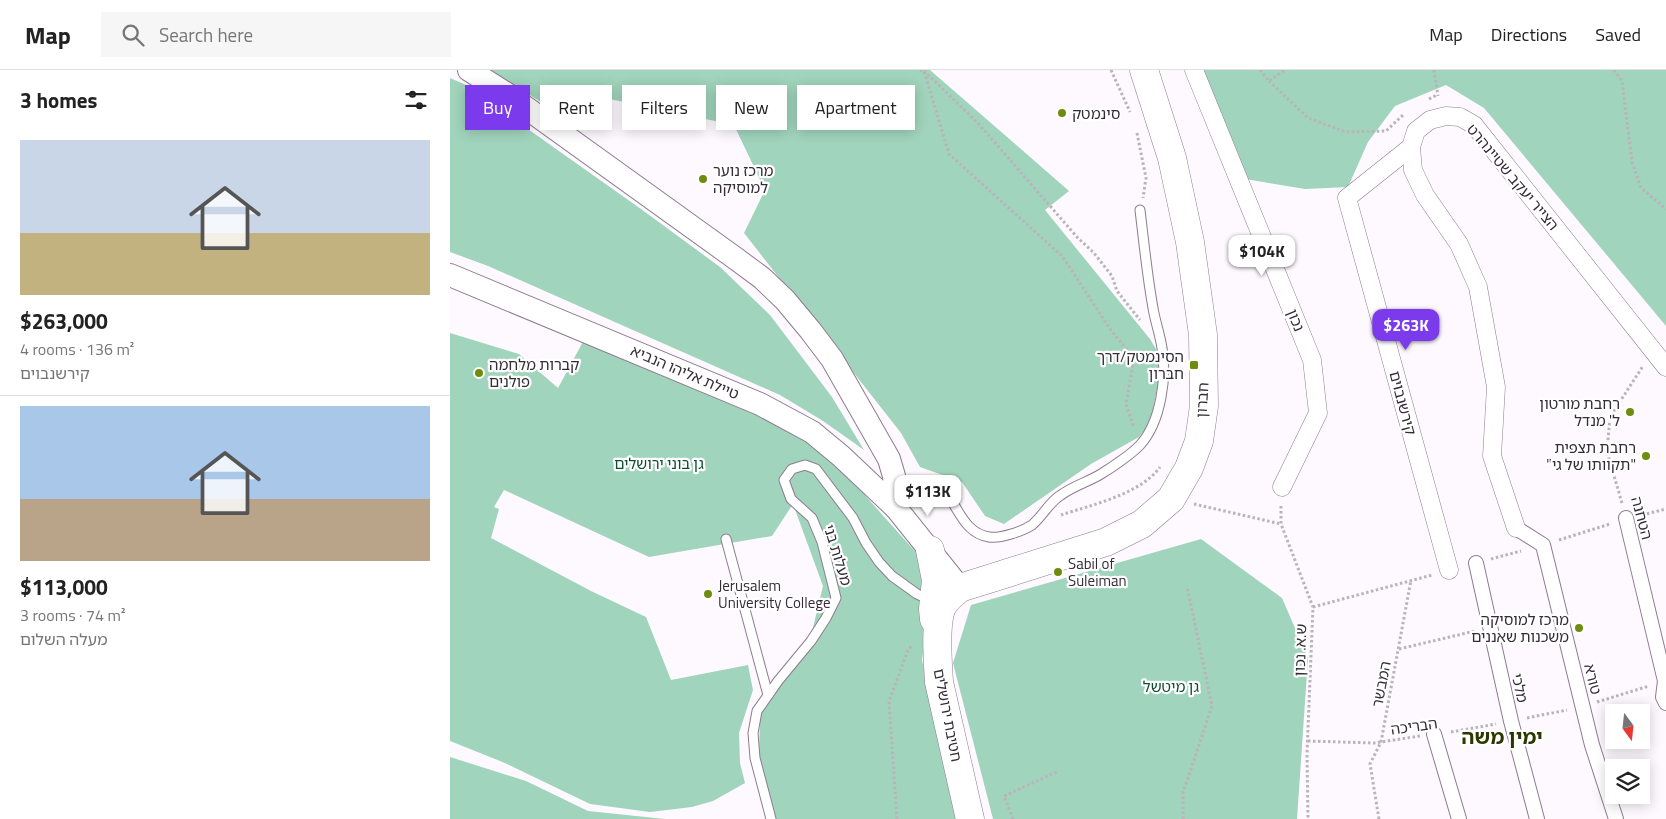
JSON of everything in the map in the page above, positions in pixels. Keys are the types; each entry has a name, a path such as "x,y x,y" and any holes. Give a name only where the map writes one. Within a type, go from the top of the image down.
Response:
{"highway":[{"name":"חברון","path":"942,610 1106,542 1142,524 1171,499 1189,468 1199,440 1204,406 1203,335 1190,242 1172,158 1144,70"},
{"name":"חטיבת ירושלים","path":"930,550 942,610 939,682 970,819"}],"street":[{"path":"469,70 521,104 735,258 762,278 785,300 832,359 889,458 894,476 896,508"},
{"name":"נכון","path":"1194,70 1312,360 1318,413 1282,487"},
{"name":"הצייר יעקב שטיינהרט","path":"1411,147 1416,131 1430,120 1446,116 1460,117 1474,125 1661,360"},
{"path":"1411,147 1414,170 1425,195 1458,244 1478,287 1496,387 1492,456 1516,528"},
{"name":"קירשנבוים","path":"1411,147 1347,198 1449,570"},
{"name":"טיילת אליהו הנביא","path":"450,275 760,404 812,432 841,456 896,508 930,550"},
{"name":"הטחנה","path":"1626,518 1665,681 1663,697 1666,703"},
{"name":"טורא","path":"1516,528 1543,545 1592,745 1616,819"},
{"name":"מלכי","path":"1476,563 1511,721 1537,819"},
{"path":"1434,734 1459,819"}],"lane":[{"path":"896,508 923,490 937,489 950,497 970,527 982,535 992,538 1007,536 1031,525 1060,495 1102,474 1140,445 1152,429 1160,404 1164,364 1153,308 1140,210"},
{"name":"מעלות בני","path":"768,695 811,641 836,598 822,542 812,518 791,499 784,480 792,469 804,465 816,469 852,518 879,562 892,576 942,610"},
{"path":"726,539 768,695 757,711 753,733 755,758 771,819"}],"path":[{"path":"922,70 977,122 1076,237 1094,253 1112,276 1117,291 1162,348"},
{"path":"922,70 949,154 1063,257 1110,329 1134,359 1126,404 1140,445"},
{"path":"1110,70 1133,120"},
{"path":"1260,70 1308,118 1346,132 1386,131 1404,114"},
{"path":"1269,81 1285,70"},
{"path":"1614,70 1622,81 1632,162 1641,188 1666,209"},
{"path":"1429,100 1437,95"},
{"path":"1136,127 1146,178"},
{"name":"הטחנה","path":"1626,518 1607,452 1610,418 1644,366 1661,360"},
{"name":"ש.א. נכון","path":"1282,487 1281,524 1313,606 1307,753 1308,819"},
{"path":"1171,499 1281,524"},
{"name":"המבשר","path":"1379,819 1370,764 1381,742 1411,580"},
{"path":"1182,819 1183,793 1212,706 1188,586"},
{"path":"897,819 889,701 908,650 942,610"},
{"path":"1398,649 1490,627"},
{"name":"הבריכה","path":"1308,741 1374,743 1462,731 1583,706 1665,681"},
{"path":"1013,819 1004,796 1059,771"}],"green space":[{"path":"490,70 930,70 1069,191 1045,210 1150,339 1159,354 1159,379 1152,414 1146,428 1139,437 1091,464 1004,524 985,516 962,482 920,467 901,433 744,233 765,190 736,130 787,130 787,85 716,85 716,121 706,119 706,85 622,85 622,102 612,100 612,85 540,85 540,101 530,95 530,85 514,85"},
{"path":"1201,70 1666,70 1666,326 1484,108 1446,85 1395,106 1368,142 1348,187 1305,189 1245,179"},
{"path":"450,78 465,85 465,130 529,130 720,267 770,315 832,397 864,450 823,421 780,395 488,266 450,252"},
{"name":"גן בוני ירושלים","path":"450,333 519,354 558,388 585,338 755,406 820,445 947,587 930,608 922,660 958,819 775,819 759,755 760,715 810,640 823,586 793,504 772,536 649,557 504,490 494,507 499,509 491,538 591,591 646,617 671,680 748,665 753,690 739,733 740,763 745,783 713,801 692,807 650,812 590,804 505,763 450,741"},
{"name":"גן מיטשל","path":"1201,539 1282,598 1308,658 1297,819 993,819 953,663 971,605"},
{"path":"450,757 526,781 588,811 665,819 450,819"}],"place":[{"name":"סינמטק","path":"1062,113"},
{"name":"מרכז נוער למוסיקה","path":"703,179"},
{"name":"הסינמטק/דרך חברון","path":"1194,365"},
{"name":"קברות מלחמה פולנים","path":"479,373"},
{"name":"רחבת מורטון ל' מנדל","path":"1630,412"},
{"name":"רחבת תצפית \"תקוותו של גי\"","path":"1646,456"},
{"name":"Sabil of Suleiman","path":"1058,572"},
{"name":"Jerusalem University College","path":"708,594"},
{"name":"מרכז למוסיקה משכנות שאננים","path":"1579,628"}],"district":[{"name":"ימין משה","path":"1502,736"}]}
